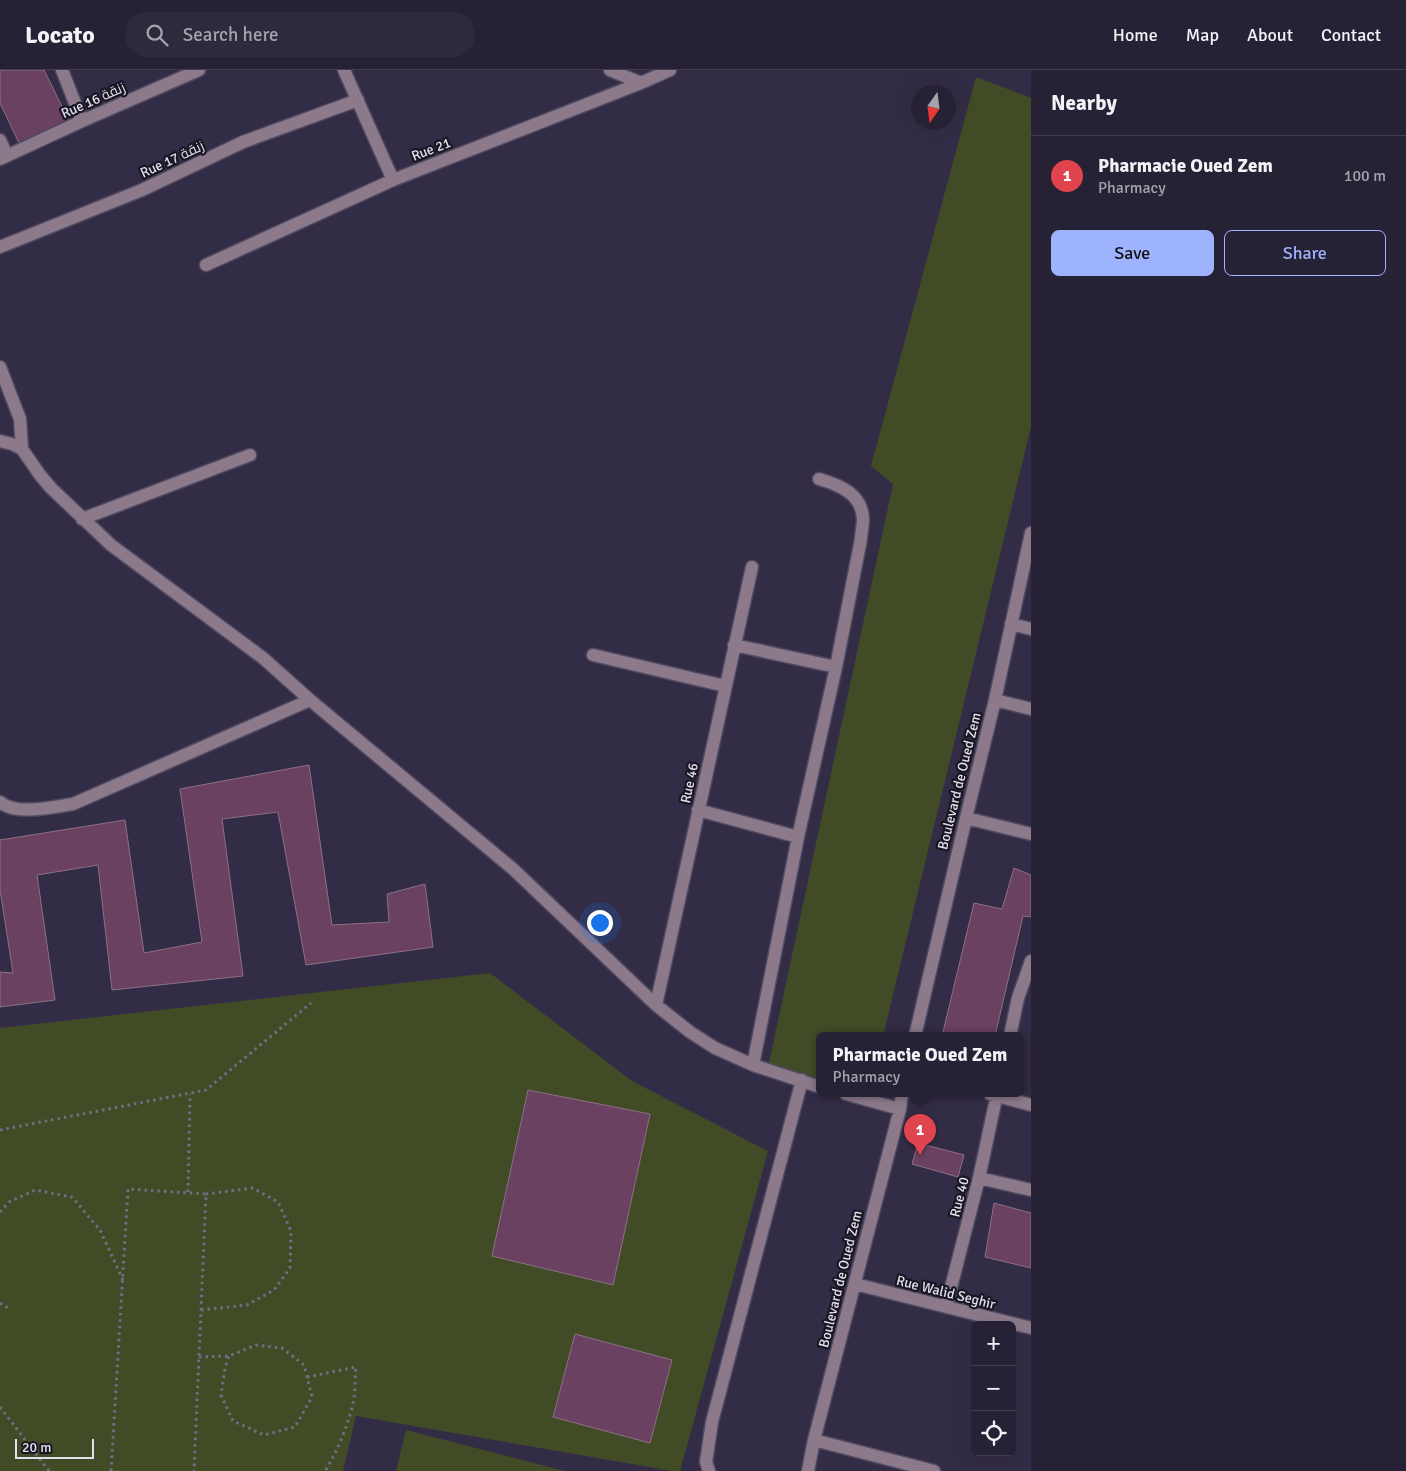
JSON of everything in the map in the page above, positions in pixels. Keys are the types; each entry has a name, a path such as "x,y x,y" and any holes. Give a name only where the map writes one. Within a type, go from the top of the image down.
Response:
{"street":[{"path":"62,70 82,121"},
{"name":"Rue 16 زنقة","path":"4,157 199,70"},
{"path":"344,70 393,180"},
{"path":"610,70 641,83"},
{"name":"Rue 21","path":"206,265 393,180 670,70"},
{"name":"Rue 17 زنقة","path":"0,247 142,190 243,142 358,100"},
{"path":"0,140 4,157"},
{"path":"0,367 20,419 22,449"},
{"path":"0,441 22,449 40,476 82,519 111,545 263,658 310,700 513,869 656,1005 690,1032 715,1048 753,1065 816,1085"},
{"path":"82,519 250,455"},
{"path":"753,1065 798,837 836,667 863,519 860,505 855,496 838,484 819,479"},
{"name":"Boulevard de Oued Zem","path":"916,1032 995,700 1030,537"},
{"name":"Rue 46","path":"656,1005 752,567"},
{"path":"1011,624 1031,629"},
{"path":"734,646 836,667"},
{"path":"593,655 725,686"},
{"path":"0,802 18,810 73,804 310,700"},
{"path":"995,700 1031,709"},
{"path":"698,810 798,837"},
{"path":"966,818 1031,834"},
{"path":"1011,1032 1018,998 1031,961"},
{"path":"708,1471 706,1462 712,1422 802,1080"},
{"path":"857,1097 900,1109"},
{"name":"Boulevard de Oued Zem","path":"808,1471 814,1440 902,1097"},
{"name":"Rue 40","path":"946,1307 979,1178 993,1097"},
{"path":"1004,1097 1031,1105"},
{"path":"979,1178 1031,1190"},
{"name":"Rue Walid Seghir","path":"854,1284 1031,1328"},
{"path":"814,1440 934,1471"}],"path":[{"path":"0,1130 206,1090 311,1003"},
{"path":"188,1192 190,1094"},
{"path":"111,1471 128,1189 206,1194 253,1188 278,1202 291,1231 290,1268 274,1290 247,1305 201,1310"},
{"path":"0,1212 9,1202 35,1190 72,1197 100,1230 123,1280"},
{"path":"194,1471 206,1194"},
{"path":"0,1303 8,1308"},
{"path":"199,1357 229,1356 256,1345 282,1348 304,1365 312,1397 295,1427 264,1435 233,1421 220,1395 229,1356"},
{"path":"308,1377 356,1368 354,1400 343,1434 325,1471"},
{"path":"0,1407 49,1471"}],"green space":[{"path":"976,77 1031,98 1031,427 884,1032 816,1032 816,1079 769,1063 893,484 871,466"},
{"path":"490,973 632,1081 768,1151 680,1471 356,1416 343,1471 0,1471 0,1028"},
{"path":"406,1430 565,1471 396,1471"}],"building":[{"path":"0,70 44,70 71,125 19,143 0,103"},
{"path":"309,765 332,925 389,922 387,894 425,884 433,947 306,965 278,812 222,819 243,976 112,990 98,865 37,875 55,1000 0,1007 0,972 13,973 0,890 0,840 125,820 144,953 202,942 180,789"},
{"path":"1014,868 1031,875 1031,917 1023,916 996,1032 943,1032 974,903 1002,909"},
{"path":"528,1090 650,1114 613,1285 492,1256"},
{"path":"918,1143 964,1155 958,1177 912,1164"},
{"path":"994,1203 1031,1213 1031,1268 985,1257"},
{"path":"575,1334 672,1360 650,1443 553,1417"}],"place":[{"name":"Pharmacie Oued Zem","path":"920,1155"}]}
